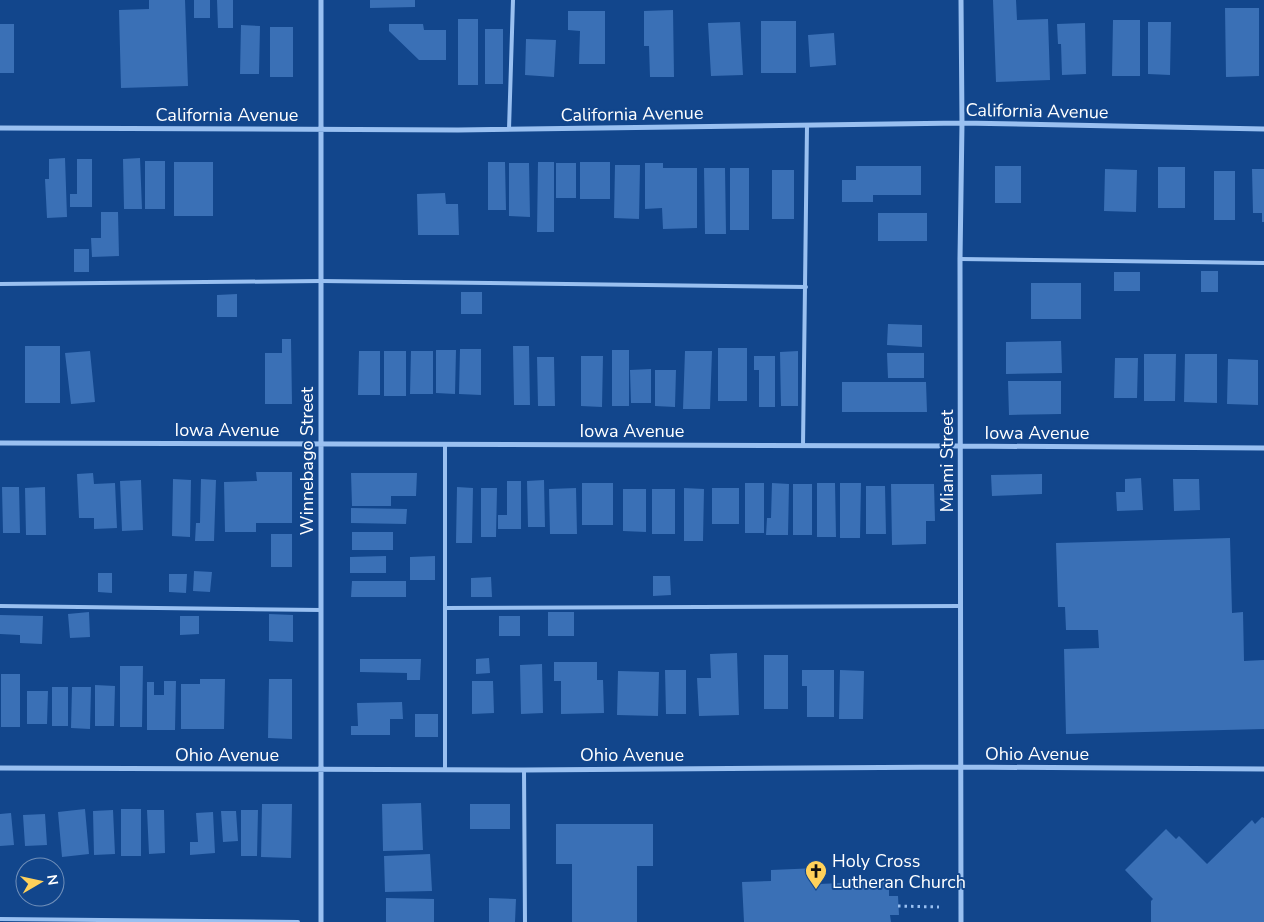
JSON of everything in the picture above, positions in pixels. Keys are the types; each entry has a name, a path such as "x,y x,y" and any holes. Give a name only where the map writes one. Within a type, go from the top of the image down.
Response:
{"street":[{"name":"Winnebago Street","path":"321,0 321,922"},
{"name":"Miami Street","path":"961,0 961,922"},
{"name":"California Avenue","path":"0,128 509,129 962,124 1264,129"},
{"name":"Iowa Avenue","path":"0,443 1264,448"},
{"name":"Ohio Avenue","path":"0,768 524,770 961,767 1264,769"}],"lane":[{"path":"509,129 513,0"},
{"path":"803,446 807,126"},
{"path":"960,259 1264,263"},
{"path":"0,284 321,281 806,287"},
{"path":"445,444 445,769"},
{"path":"0,606 321,610"},
{"path":"445,608 961,606"},
{"path":"524,770 525,922"},
{"path":"0,919 298,922"}],"path":[{"path":"898,906 939,907"}],"building":[{"path":"149,0 185,0 188,86 121,88 119,10 149,9"},
{"path":"194,0 210,0 210,18 194,18"},
{"path":"217,0 233,0 233,28 218,28"},
{"path":"370,0 415,0 415,7 370,8"},
{"path":"993,0 1016,0 1017,20 1048,19 1050,80 996,82"},
{"path":"1225,8 1259,8 1259,76 1226,77"},
{"path":"673,10 674,77 650,77 649,46 644,46 644,11"},
{"path":"568,11 605,11 605,64 579,64 580,31 568,30"},
{"path":"458,19 478,19 478,85 458,85"},
{"path":"1113,20 1140,20 1140,76 1112,76"},
{"path":"761,21 796,21 796,73 761,73"},
{"path":"740,22 743,75 711,76 708,23"},
{"path":"1148,22 1171,22 1170,75 1148,74"},
{"path":"1085,23 1086,74 1062,75 1061,44 1058,44 1057,24"},
{"path":"0,24 14,24 14,73 0,73"},
{"path":"389,24 423,24 424,30 446,30 446,60 419,60 389,31"},
{"path":"241,25 260,26 259,74 240,74"},
{"path":"270,27 293,27 293,77 270,77"},
{"path":"485,29 503,29 503,84 485,84"},
{"path":"834,33 836,65 810,67 808,35"},
{"path":"526,39 556,40 554,77 525,75"},
{"path":"65,158 67,217 47,218 45,179 49,179 49,159"},
{"path":"140,158 142,209 124,209 123,159"},
{"path":"77,159 92,159 92,207 70,207 70,194 77,194"},
{"path":"145,161 165,161 165,209 145,209"},
{"path":"174,162 213,162 213,216 174,216"},
{"path":"488,162 505,162 506,210 488,210"},
{"path":"538,162 554,162 554,232 537,232"},
{"path":"580,162 610,162 610,199 580,199"},
{"path":"509,163 529,163 530,217 509,216"},
{"path":"556,163 576,163 576,198 556,198"},
{"path":"645,163 663,163 663,168 697,168 697,228 663,229 662,208 645,209"},
{"path":"615,165 640,165 639,219 614,218"},
{"path":"856,166 921,166 921,195 873,195 873,202 842,202 842,180 856,180"},
{"path":"995,166 1021,166 1021,203 995,203"},
{"path":"1158,167 1185,167 1185,208 1158,208"},
{"path":"704,168 725,168 726,234 705,234"},
{"path":"730,168 749,168 749,230 730,230"},
{"path":"1105,169 1137,170 1136,212 1104,211"},
{"path":"1252,169 1264,169 1264,222 1262,222 1262,213 1253,213"},
{"path":"772,170 794,170 794,219 772,219"},
{"path":"1214,171 1235,171 1235,220 1214,220"},
{"path":"445,193 446,204 458,204 459,235 418,235 417,194"},
{"path":"101,212 118,212 119,256 92,257 91,238 101,238"},
{"path":"878,213 927,213 927,241 878,241"},
{"path":"74,249 89,249 89,272 74,272"},
{"path":"1201,271 1218,271 1218,292 1201,292"},
{"path":"1114,272 1140,272 1140,291 1114,291"},
{"path":"1031,283 1081,283 1081,319 1031,319"},
{"path":"461,292 482,292 482,314 461,314"},
{"path":"237,294 237,317 217,317 217,295"},
{"path":"888,324 922,325 922,347 887,345"},
{"path":"282,339 291,339 292,404 265,404 265,353 282,353"},
{"path":"1061,341 1062,373 1006,374 1006,342"},
{"path":"25,346 60,346 60,403 25,403"},
{"path":"513,346 529,346 530,405 514,405"},
{"path":"718,348 747,348 747,401 718,401"},
{"path":"460,349 481,349 481,395 459,394"},
{"path":"436,350 456,350 455,394 436,393"},
{"path":"612,350 629,350 629,406 612,406"},
{"path":"90,351 95,402 71,404 65,353"},
{"path":"359,351 380,351 380,395 358,395"},
{"path":"384,351 406,351 406,396 384,396"},
{"path":"411,351 433,351 433,394 410,394"},
{"path":"685,351 712,351 710,409 683,409"},
{"path":"798,351 798,406 781,406 780,352"},
{"path":"887,353 924,353 924,378 888,378"},
{"path":"1144,354 1176,354 1175,401 1144,401"},
{"path":"1185,354 1217,354 1217,403 1184,402"},
{"path":"581,356 603,356 602,407 581,406"},
{"path":"754,356 775,356 775,407 759,407 759,370 754,370"},
{"path":"537,357 554,357 555,406 538,406"},
{"path":"1115,358 1138,358 1137,398 1114,398"},
{"path":"1228,359 1258,360 1258,405 1227,404"},
{"path":"651,369 651,403 631,403 630,370"},
{"path":"655,370 676,370 675,407 655,406"},
{"path":"1008,381 1061,381 1061,414 1009,415"},
{"path":"842,382 926,382 927,412 842,412"},
{"path":"256,472 292,472 292,523 256,523 256,532 225,532 224,482 257,481"},
{"path":"93,473 94,484 115,483 117,528 94,529 94,518 79,518 77,474"},
{"path":"351,473 417,473 416,496 391,496 391,506 352,506"},
{"path":"1042,474 1042,494 992,496 991,475"},
{"path":"1141,478 1143,510 1117,511 1116,492 1125,492 1125,479"},
{"path":"173,479 191,480 190,537 172,536"},
{"path":"201,479 216,480 214,541 195,541 196,523 200,523"},
{"path":"1173,479 1199,479 1200,510 1174,511"},
{"path":"141,480 143,530 122,531 120,481"},
{"path":"544,480 545,527 528,527 527,481"},
{"path":"507,481 521,481 521,529 498,529 498,515 507,515"},
{"path":"582,483 613,483 613,525 582,525"},
{"path":"745,483 764,483 764,533 745,533"},
{"path":"772,483 789,484 788,535 766,535 767,518 771,518"},
{"path":"817,483 835,483 836,537 817,537"},
{"path":"840,483 861,483 860,538 840,538"},
{"path":"793,484 812,484 812,535 793,535"},
{"path":"891,484 934,484 935,521 926,521 926,544 892,545"},
{"path":"866,486 885,486 886,534 866,534"},
{"path":"2,487 19,487 20,533 3,533"},
{"path":"45,487 46,535 26,535 25,488"},
{"path":"457,487 473,488 472,543 456,543"},
{"path":"481,488 497,488 496,537 481,537"},
{"path":"576,488 577,534 550,534 549,489"},
{"path":"684,488 704,489 703,541 684,541"},
{"path":"712,488 739,488 739,524 712,524"},
{"path":"623,489 646,489 646,532 623,531"},
{"path":"652,489 675,489 675,534 652,534"},
{"path":"351,508 407,509 406,524 351,523"},
{"path":"352,532 393,532 393,550 352,550"},
{"path":"271,534 292,534 292,567 271,567"},
{"path":"1230,538 1232,613 1243,612 1244,661 1264,660 1264,729 1066,734 1064,649 1099,648 1098,630 1066,630 1065,607 1058,607 1056,543"},
{"path":"386,556 386,573 350,573 350,557"},
{"path":"435,556 435,580 410,580 410,557"},
{"path":"194,571 212,572 210,592 193,591"},
{"path":"98,573 112,573 112,593 98,592"},
{"path":"169,574 187,574 186,593 169,592"},
{"path":"653,576 670,576 671,595 653,596"},
{"path":"491,577 492,597 471,597 471,578"},
{"path":"352,581 406,581 406,597 351,597"},
{"path":"89,612 90,637 70,638 68,614"},
{"path":"548,612 574,612 574,636 548,636"},
{"path":"269,614 293,615 293,642 269,641"},
{"path":"0,615 43,616 42,644 20,643 20,635 0,634"},
{"path":"180,616 199,616 199,634 180,635"},
{"path":"499,616 520,616 520,636 499,636"},
{"path":"737,653 739,715 699,716 697,678 711,678 710,654"},
{"path":"764,655 788,655 788,709 764,709"},
{"path":"489,658 490,673 476,674 476,659"},
{"path":"360,659 421,659 420,680 407,680 407,673 360,672"},
{"path":"554,662 597,662 597,680 603,680 604,713 561,714 561,681 554,681"},
{"path":"542,664 543,713 521,714 520,665"},
{"path":"120,666 143,666 142,727 120,727"},
{"path":"665,670 686,670 686,714 666,714"},
{"path":"802,670 834,670 834,717 807,717 807,686 802,686"},
{"path":"840,670 864,671 863,719 839,719"},
{"path":"618,671 659,672 658,716 617,715"},
{"path":"1,674 20,674 20,727 1,727"},
{"path":"200,679 225,679 224,729 181,729 181,684 200,684"},
{"path":"269,679 292,679 292,739 268,738"},
{"path":"164,681 176,681 175,730 147,730 147,682 154,682 154,695 164,695"},
{"path":"472,681 493,681 494,713 472,714"},
{"path":"95,685 115,686 114,726 95,726"},
{"path":"52,687 68,687 68,726 52,726"},
{"path":"72,687 91,687 90,729 71,728"},
{"path":"27,691 48,691 47,724 27,724"},
{"path":"402,702 403,719 390,719 390,735 351,735 351,726 358,726 357,703"},
{"path":"415,714 438,714 438,737 415,737"},
{"path":"421,803 423,850 383,851 382,804"},
{"path":"262,804 292,804 291,858 261,857"},
{"path":"470,804 510,804 510,829 470,829"},
{"path":"85,809 89,854 62,857 58,812"},
{"path":"121,809 141,809 141,856 121,856"},
{"path":"113,810 115,854 94,855 93,811"},
{"path":"147,810 164,810 165,853 149,854"},
{"path":"241,810 258,810 257,856 241,856"},
{"path":"221,811 236,811 238,841 223,842"},
{"path":"213,812 215,853 190,855 190,842 198,842 196,813"},
{"path":"11,813 14,845 0,846 0,814"},
{"path":"45,814 47,845 25,846 23,815"},
{"path":"1262,817 1264,818 1264,922 1151,922 1151,901 1153,899 1125,870 1166,829 1176,839 1179,836 1207,864 1252,820 1255,824"},
{"path":"556,824 653,824 653,866 637,866 637,922 572,922 572,864 556,864"},
{"path":"430,854 432,891 385,892 384,856"},
{"name":"Holy Cross Lutheran Church","path":"818,868 819,884 889,881 889,896 898,896 899,915 890,915 891,922 744,922 742,882 771,881 771,870"},
{"path":"386,898 434,899 434,922 386,922"},
{"path":"489,898 516,899 515,922 489,922"}],"place":[{"name":"Holy Cross Lutheran Church","path":"816,890"}]}
